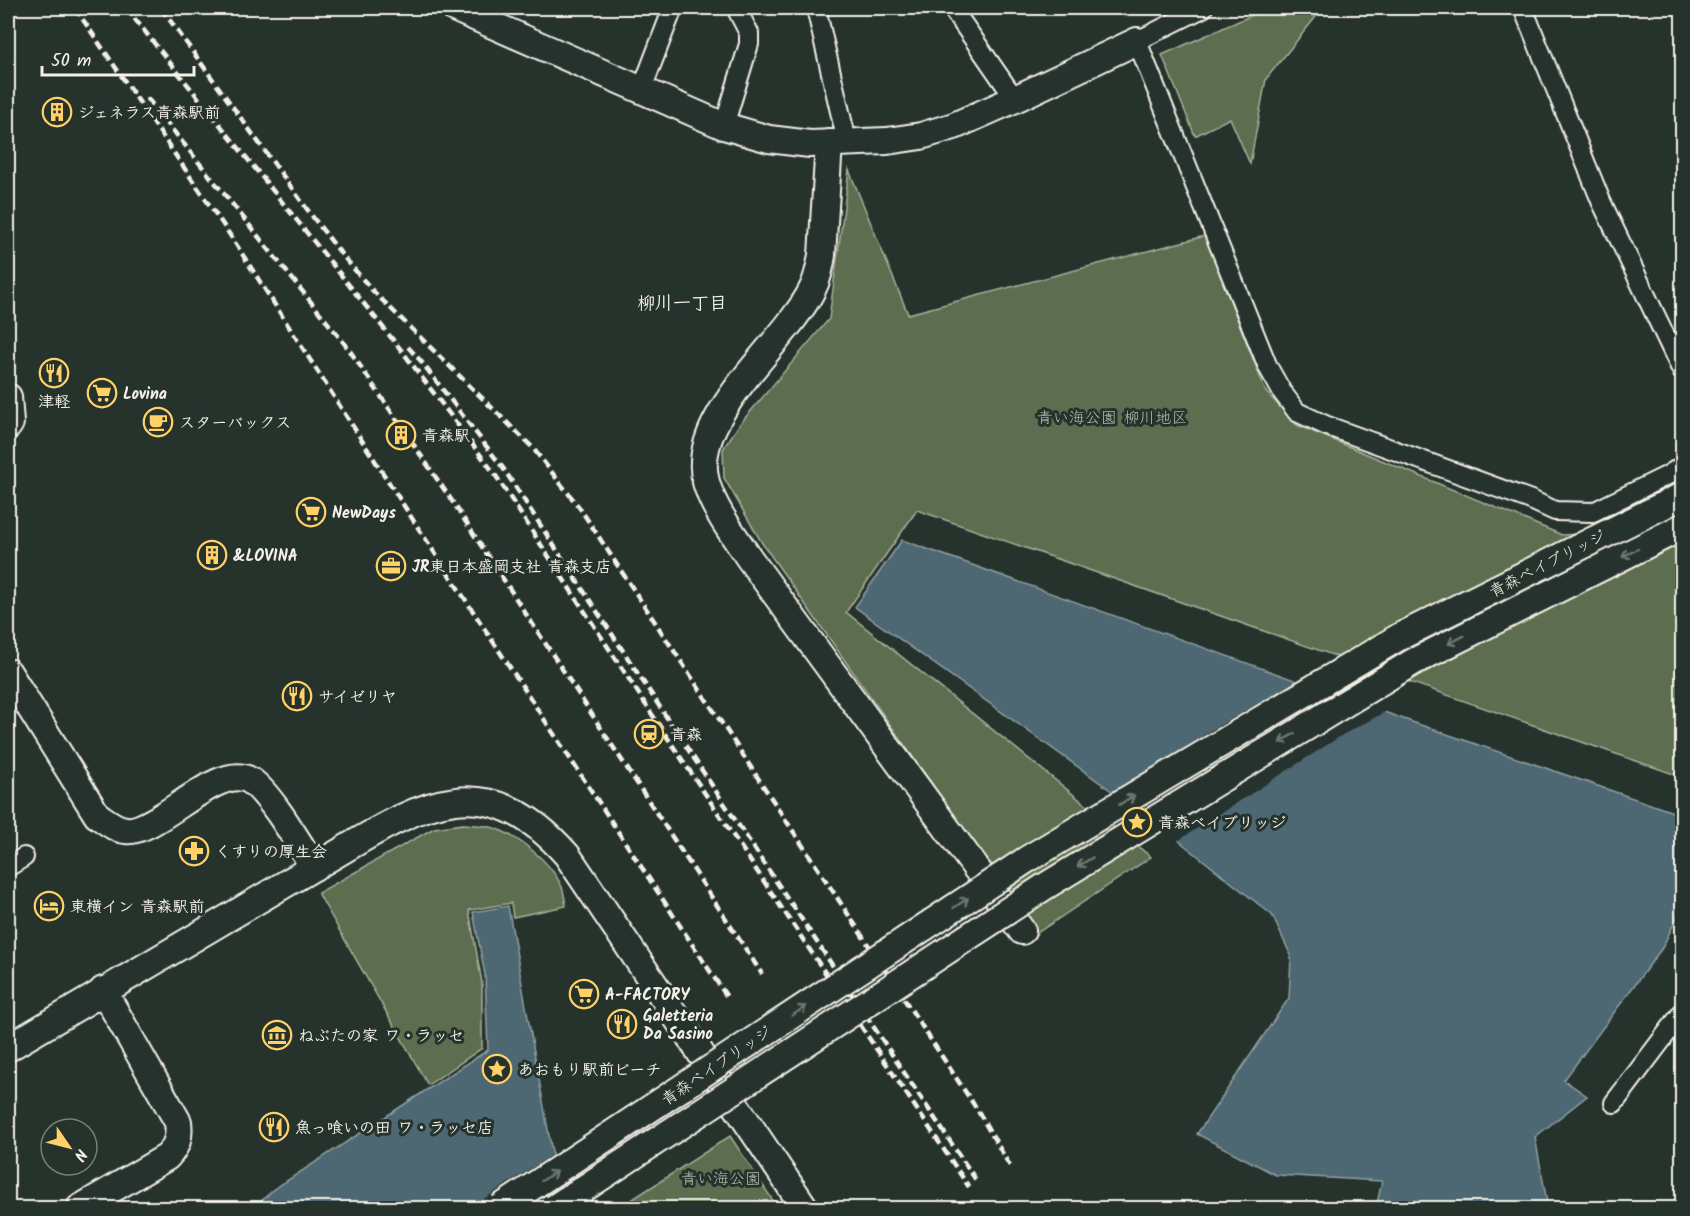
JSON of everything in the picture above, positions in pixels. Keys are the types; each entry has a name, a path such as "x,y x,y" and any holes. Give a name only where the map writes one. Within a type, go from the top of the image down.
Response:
{"street":[{"path":"454,8 492,14 642,89 724,126 769,140 810,144 887,141 921,136 954,126 1203,8"},
{"path":"642,89 673,8"},
{"path":"724,126 749,44 749,33 736,8"},
{"path":"816,8 838,143 819,273 813,290 803,305 737,390 714,426 703,453 705,480 717,510 749,558 1022,931"},
{"path":"952,8 1015,99"},
{"path":"1523,8 1601,201 1683,371"},
{"path":"1137,41 1268,367 1297,412 1325,425 1531,500 1555,511 1593,512 1678,479 1683,502"},
{"path":"8,398 10,423 8,426"},
{"name":"青森ベイブリッジ","path":"500,1209 1036,854 1399,637 1678,479"},
{"name":"青森ベイブリッジ","path":"554,1209 1044,887 1413,662 1683,527"},
{"path":"8,672 97,815 111,825 127,831 147,824 215,783 236,777 248,779 262,790 314,867"},
{"path":"8,1048 411,812 442,803 468,799 498,805 525,816 548,833 567,855 804,1209"},
{"path":"8,867 24,857"},
{"path":"80,1209 167,1157 176,1147 180,1133 178,1122 104,990"},
{"path":"1614,1103 1683,1013"}],"green space":[{"path":"1268,8 1323,8 1266,79 1250,164 1230,118 1195,136 1162,55"},
{"name":"青い海公園 柳川地区","path":"849,170 908,314 1205,236 1266,392 1297,425 1562,535 1682,528 1682,777 917,510 846,612 1151,857 1037,933 762,543 724,478 723,449 739,425 829,319"},
{"path":"463,824 488,826 512,836 532,850 557,877 562,887 566,906 513,917 511,903 469,910 482,983 482,1048 428,1085 318,893 434,828"},
{"name":"青い海公園","path":"730,1136 778,1208 619,1208"}],"water":[{"path":"902,540 1412,722 1682,815 1682,907 1662,948 1564,1080 1587,1096 1535,1137 1548,1208 1376,1208 1382,1181 1276,1175 1197,1134 1289,998 1291,956 1272,915 1159,825 855,607"},
{"name":"あおもり駅前ビーチ","path":"508,906 562,1208 254,1208 274,1189 488,1050 485,975 473,912"}],"pier":[{"path":"1301,679 1389,710 1344,734 1176,842 1111,794 1217,727"},
{"path":"555,1153 565,1208 470,1208"}],"railway":[{"path":"75,8 230,235 415,523 727,997"},
{"path":"126,8 402,351 494,473 663,731 969,1187"},
{"path":"161,8 342,255 373,291 532,447 579,507 978,1111 1010,1166"},
{"path":"147,98 348,348 452,501 762,974"},
{"path":"408,347 503,468 978,1183"}],"place":[{"name":"ジェネラス青森駅前","path":"57,112"},
{"name":"津軽","path":"54,373"},
{"name":"Lovina","path":"102,393"},
{"name":"スターバックス","path":"158,422"},
{"name":"青森駅","path":"401,435"},
{"name":"NewDays","path":"311,512"},
{"name":"&LOVINA","path":"212,555"},
{"name":"JR東日本盛岡支社 青森支店","path":"391,566"},
{"name":"サイゼリヤ","path":"297,696"},
{"name":"青森","path":"649,734"},
{"name":"青森ベイブリッジ","path":"1137,822"},
{"name":"くすりの厚生会","path":"194,851"},
{"name":"東横イン 青森駅前","path":"49,906"},
{"name":"A-FACTORY","path":"584,994"},
{"name":"Galetteria Da Sasino","path":"622,1024"},
{"name":"ねぶたの家 ワ・ラッセ","path":"277,1035"},
{"name":"あおもり駅前ビーチ","path":"497,1069"},
{"name":"魚っ喰いの田 ワ・ラッセ店","path":"274,1127"}],"district":[{"name":"柳川一丁目","path":"682,303"}]}
